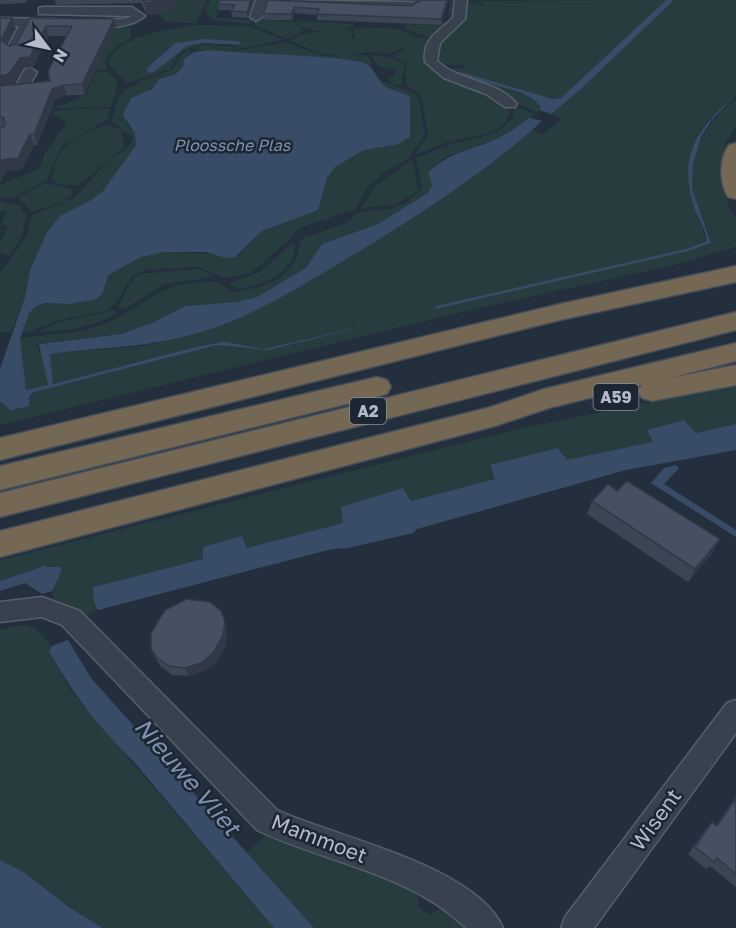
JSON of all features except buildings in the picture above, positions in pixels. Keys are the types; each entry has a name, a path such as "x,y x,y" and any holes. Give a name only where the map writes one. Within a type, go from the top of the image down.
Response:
{"highway":[{"path":"736,149 732,176 736,192"},
{"path":"560,312 736,258"},
{"path":"0,449 560,312 736,274"},
{"name":"A2","path":"0,478 736,302"},
{"name":"A2","path":"0,505 736,321"},
{"name":"A2","path":"0,544 495,416 544,399 736,352"},
{"name":"A59","path":"495,416 660,390 736,375"}],"street":[{"path":"256,17 262,0"},
{"path":"280,0 347,5 351,1 412,3 405,19"},
{"path":"461,0 461,15 456,23 434,39 431,46 431,62 442,72 497,93 510,104"},
{"path":"0,11 46,5 132,11 139,16 128,23 0,22"},
{"path":"0,17 130,17"},
{"path":"12,50 27,22"},
{"path":"0,91 19,91 30,72"},
{"path":"21,87 37,87"},
{"path":"0,612 42,607 71,618"},
{"path":"0,627 29,621 71,618"},
{"name":"Mammoet","path":"71,618 182,729 267,820 297,834 415,874 466,907 488,928"},
{"name":"Wisent","path":"576,928 736,712"}],"green space":[{"path":"177,0 207,0 196,23 165,22 160,13 168,13"},
{"path":"210,0 223,0 216,18 254,20 249,24 212,20 205,12"},
{"path":"450,0 458,1 459,15 432,38 405,29 406,24 442,26 442,22 448,22"},
{"path":"666,0 561,98 545,97 458,72 458,75 526,96 541,107 538,113 439,68 464,68 463,65 437,65 433,47 457,23 463,1 483,6 482,3 476,1"},
{"path":"674,0 736,0 736,95 708,120 697,136 691,151 689,188 707,241 686,249 688,251 711,243 693,191 691,175 693,160 704,134 736,98 736,125 725,144 722,174 728,206 736,219 736,247 678,264 462,312 0,425 0,402 4,406 25,407 34,392 217,345 268,350 395,319 264,349 218,343 200,346 53,384 49,354 158,343 204,331 268,303 356,253 433,202 532,129 543,135 561,119 551,114 580,90"},
{"path":"256,20 293,21 304,31 287,39 254,25"},
{"path":"296,20 354,24 353,27 346,29 316,31 302,27 296,23"},
{"path":"198,25 249,26 284,40 236,50 196,46 178,54 170,69 127,83 110,66 112,56 119,48 131,41 160,31","holes":["199,39 238,41 243,45 188,46 177,51 163,63 148,67 171,46"]},
{"path":"368,27 398,29 419,38 411,45 388,54 369,52 343,56 318,53 289,40 306,33 350,29 353,39 356,39 353,29"},
{"path":"117,28 130,28 131,38 109,55 105,64 107,70 96,70"},
{"path":"421,38 431,40 428,59 507,104 510,112 500,127 483,135 445,143 415,154 428,135 421,96 406,84 406,64 393,56"},
{"path":"286,42 322,56 367,55 372,64 301,56 192,49 204,46 236,51"},
{"path":"189,50 192,52 184,59 179,70 147,91 139,102 127,124 135,133 136,145 103,191 60,216 47,232 30,270 25,297 11,332 0,332 0,274 27,236 32,215 74,198 107,162 128,148 133,139 132,136 111,122 119,95 123,95 126,88 138,82 173,69 181,55"},
{"path":"371,56 389,57 404,64 405,70 401,80 403,86 392,84 388,78 394,75 395,71 391,68 379,67"},
{"path":"96,72 109,72 118,83 111,107 54,108 86,95"},
{"path":"385,82 415,94 419,100 425,135 409,158 387,170 368,186 355,209 297,229 290,239 251,273 223,278 199,267 144,270 132,276 119,299 108,310 56,321 28,333 22,332 29,313 37,306 102,294 108,276 124,264 141,257 165,252 239,255 262,231 318,210 327,178 335,167 364,150 399,144 410,137 410,97 386,87 382,83"},
{"path":"513,106 536,114 501,137 453,154 436,164 429,175 432,188 429,192 378,224 322,244 306,268 257,297 236,302 185,306 152,323 121,334 41,343 37,345 39,352 43,353 48,385 25,389 20,339 72,333 107,323 163,291 179,285 219,282 232,292 268,283 291,268 303,238 346,223 359,212 390,209 407,202 422,188 416,158 449,145 496,133 513,118"},
{"path":"110,109 108,119 61,146 47,180 11,199 0,198 0,185 38,169 49,146 52,145 58,132 61,132 66,122 50,111"},
{"path":"107,125 121,130 124,147 79,185 62,185 52,180 58,158 69,143"},
{"path":"410,161 413,162 418,191 394,205 362,208 374,187"},
{"path":"46,183 71,189 73,193 64,201 31,212 19,197"},
{"path":"0,201 19,205 26,215 22,236 9,256 0,252 0,244 8,226 1,225 7,211 0,211"},
{"path":"292,243 295,244 289,263 276,276 239,289 227,284 262,271"},
{"path":"198,269 214,277 165,284 124,309 118,307 130,284 139,274"},
{"path":"114,310 118,313 99,322 75,329 37,332 56,323"},
{"path":"736,385 736,424 696,433 684,420 647,430 654,442 566,461 560,449 489,467 496,479 411,501 403,488 341,507 343,523 247,548 243,537 203,547 203,559 93,587 94,603 98,610 84,617 55,604 52,591 62,570 46,565 0,581 0,560 518,429"},
{"path":"20,625 34,627 51,646 49,651 71,691 274,928 103,928 70,908 25,873 0,860 0,630"},
{"path":"267,834 411,887 418,897 418,907 430,915 440,909 448,910 466,928 314,928 247,853"}],"water":[{"path":"666,0 674,0 580,90 551,114 539,110 541,107 524,94 457,73 461,72 553,99 561,98"},
{"path":"204,39 238,41 243,45 203,43 187,46 154,72 147,73 148,67 175,43"},
{"name":"Ploossche Plas","path":"210,50 342,59 369,65 385,86 410,97 410,137 399,144 364,150 335,167 327,178 318,210 262,231 235,257 226,258 206,252 165,252 141,257 108,276 102,294 96,299 70,304 45,303 37,306 29,313 20,339 26,390 48,385 39,344 121,334 152,323 185,306 236,302 257,297 306,268 322,244 378,224 429,192 432,185 428,173 444,160 500,137 529,118 542,121 468,181 387,234 283,296 249,314 176,339 50,354 53,384 200,346 224,342 264,349 395,319 268,350 217,345 34,392 29,397 29,406 11,410 0,402 0,369 25,297 30,270 47,232 60,216 103,191 136,145 135,133 123,115 131,98 152,89 159,79 176,74 183,66 184,59 194,52"},
{"path":"736,95 711,121 701,137 693,163 692,189 711,243 688,251 435,309 436,306 686,249 707,241 704,228 694,207 690,188 688,172 690,157 701,131"},
{"path":"684,420 696,433 736,424 736,450 626,470 417,529 413,533 348,548 332,549 98,610 94,603 93,587 203,559 203,547 242,536 247,548 343,523 341,507 403,488 411,501 495,479 490,465 558,448 567,460 653,442 647,430"},
{"path":"676,465 679,468 664,484 736,530 736,537 651,483 664,468"},
{"path":"47,565 47,567 60,567 62,570 52,591 42,594 25,583 0,591 0,581"},
{"path":"68,640 91,678 314,928 274,928 134,762 109,736 77,696 49,651 52,646"},
{"path":"0,860 25,873 70,908 103,928 0,928"}],"water label":[{"name":"Nieuwe Vliet","path":"187,777"}]}
